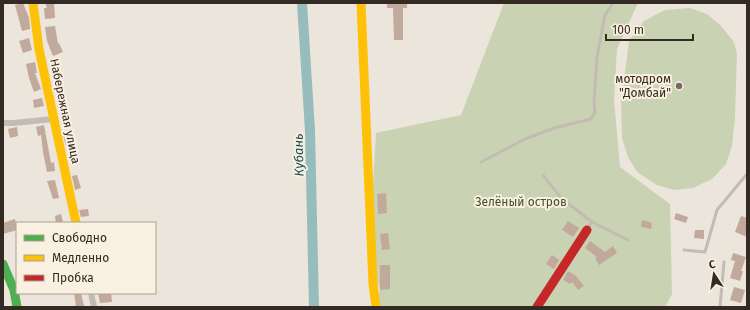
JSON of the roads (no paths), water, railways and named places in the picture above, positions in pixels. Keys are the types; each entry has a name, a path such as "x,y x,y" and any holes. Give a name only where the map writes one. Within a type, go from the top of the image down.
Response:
{"street":[{"name":"Набережная улица","path":"33,3 39,49 76,222"},
{"path":"361,3 372,277 376,307"},
{"path":"3,123 54,119"},
{"path":"537,307 589,226"},
{"path":"3,264 14,290 17,307"},
{"path":"91,294 94,307"}],"lane":[{"path":"481,162 525,139 554,128 591,118 595,112 596,57 605,15 613,3"},
{"path":"684,250 705,252 717,210 747,174"},
{"path":"544,175 560,198 589,226 628,240"},
{"path":"720,307 724,262"}],"waterway":[{"name":"Кубань","path":"302,3 310,131 314,307"}],"place":[{"name":"мотодром \"Домбай\"","path":"679,86"}],"park label":[{"name":"Зелёный остров","path":"521,202"}]}
